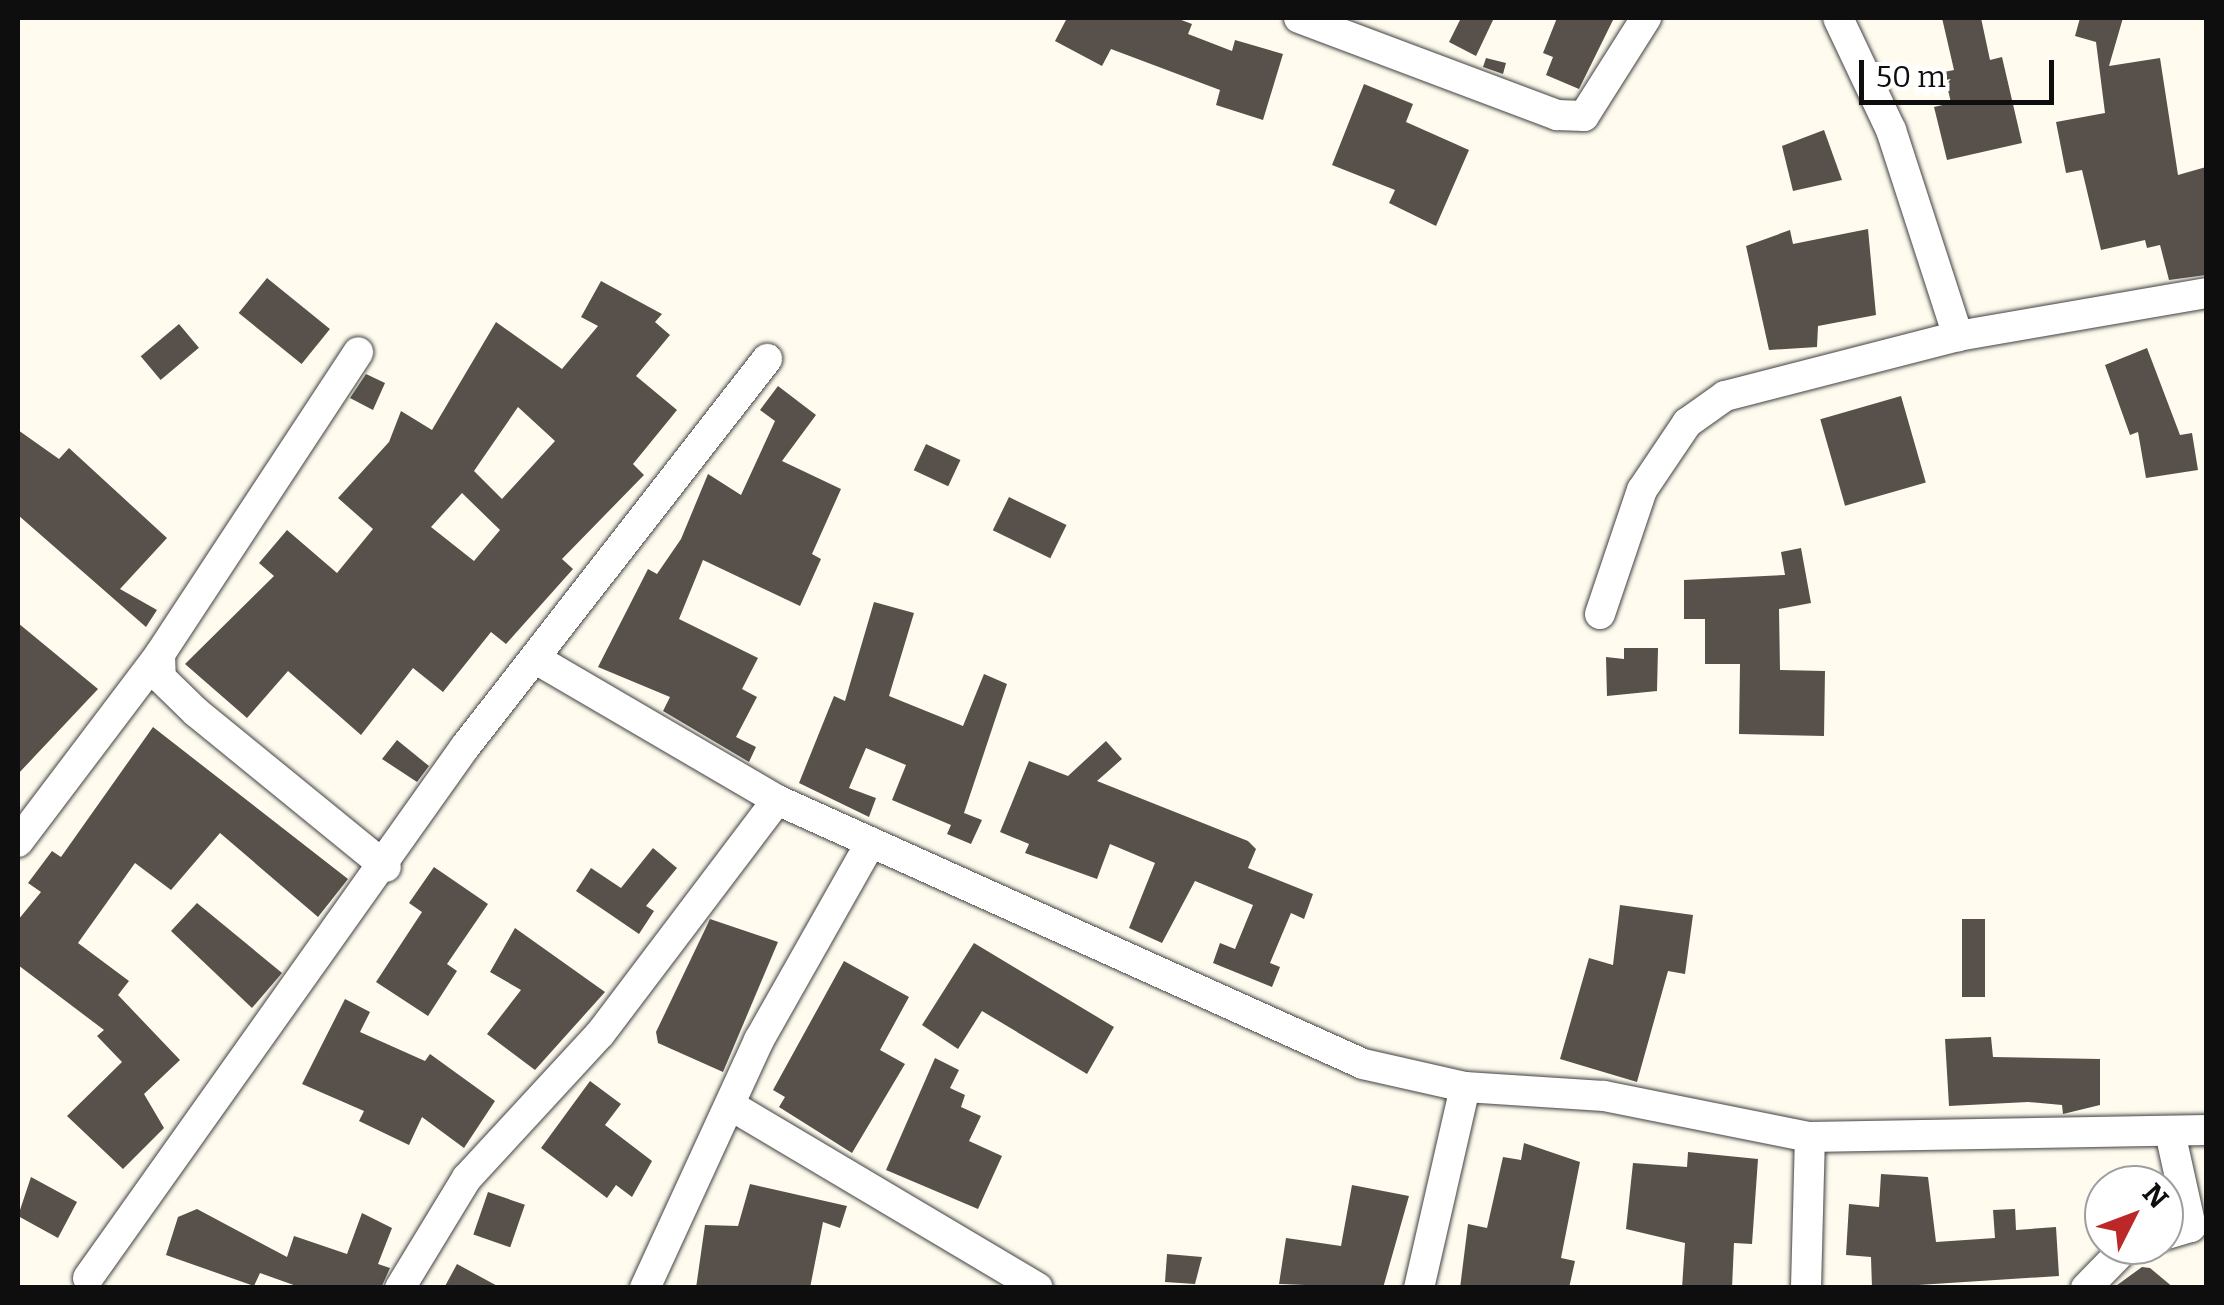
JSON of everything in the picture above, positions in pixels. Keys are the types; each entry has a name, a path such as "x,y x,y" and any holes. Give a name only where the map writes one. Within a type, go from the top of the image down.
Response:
{"street":[{"path":"1298,18 1557,115 1584,116 1646,18"},
{"path":"1838,18 1891,130 1958,336"},
{"path":"1600,614 1642,490 1686,423 1724,396 1958,336 2206,293"},
{"path":"18,842 160,654 358,352"},
{"path":"88,1278 536,660 767,359"},
{"path":"160,654 161,678 196,712 386,867"},
{"path":"536,660 776,800 1251,1020 1363,1064 1465,1087 1604,1096 1810,1137 2206,1130"},
{"path":"400,1288 466,1178 600,1034 776,800"},
{"path":"644,1288 734,1108 758,1040 871,842"},
{"path":"1419,1288 1465,1087"},
{"path":"734,1108 1038,1288"},
{"path":"2170,1132 2177,1165"},
{"path":"1806,1288 1810,1137"},
{"path":"2184,1198 2190,1227 2184,1229"},
{"path":"2086,1288 2108,1265"}],"building":[{"path":"1067,18 1176,18 1192,24 1188,34 1232,51 1235,40 1283,54 1263,120 1216,105 1220,90 1111,49 1102,66 1055,41"},
{"path":"1461,18 1494,18 1476,56 1449,42"},
{"path":"1557,18 1614,18 1579,89 1546,75 1553,57 1543,53"},
{"path":"1942,18 1981,18 1990,60 2002,57 2022,143 1947,160 1934,107 1951,103 1944,72 1954,70"},
{"path":"2080,18 2123,18 2109,66 2160,58 2178,175 2206,167 2206,275 2169,280 2160,245 2147,248 2145,240 2101,250 2082,170 2066,173 2056,122 2105,113 2096,42 2075,36"},
{"path":"1486,58 1506,63 1503,74 1483,67"},
{"path":"1364,84 1413,104 1406,122 1469,150 1436,226 1389,203 1395,190 1332,165"},
{"path":"1824,130 1842,180 1793,191 1782,146"},
{"path":"1868,229 1876,315 1818,326 1817,347 1769,350 1746,246 1790,230 1793,244"},
{"path":"267,278 330,329 302,364 239,313"},
{"path":"601,281 662,314 655,322 670,335 636,376 677,410 633,464 644,475 562,559 573,569 506,644 491,632 443,692 413,668 361,735 288,671 247,718 185,664 274,576 259,563 287,530 337,573 373,529 338,498 389,442 401,411 432,430 496,322 562,369 598,326 581,317","holes":["518,407 555,441 502,499 474,471","462,493 500,530 474,561 431,527"]},
{"path":"179,324 199,348 161,380 141,356"},
{"path":"2147,348 2180,435 2192,433 2198,470 2146,478 2138,432 2130,435 2105,365"},
{"path":"366,374 385,383 373,410 350,398"},
{"path":"778,386 816,415 782,461 841,489 812,554 821,559 800,606 703,560 679,619 758,658 742,689 757,697 736,737 756,747 749,762 663,711 670,697 598,667 648,569 657,574 681,539 708,474 741,495 775,421 760,410"},
{"path":"1901,396 1926,483 1845,506 1820,419"},
{"path":"18,430 59,459 69,448 167,538 120,589 157,610 146,627 18,515"},
{"path":"926,444 960,460 948,486 914,470"},
{"path":"1009,497 1067,525 1050,558 993,530"},
{"path":"1801,548 1811,603 1779,609 1780,670 1825,671 1824,736 1739,734 1740,664 1705,664 1705,619 1684,619 1684,580 1785,575 1781,552"},
{"path":"874,602 914,613 889,696 963,726 984,674 1007,684 964,813 982,820 971,844 947,834 951,825 892,800 906,765 866,748 849,788 876,798 869,817 799,783 834,696 845,701"},
{"path":"18,623 98,689 18,774"},
{"path":"1624,648 1658,648 1657,691 1607,696 1606,657 1624,659"},
{"path":"153,727 348,879 318,917 220,833 171,890 135,863 78,943 129,981 118,995 180,1060 144,1094 164,1128 123,1169 67,1116 122,1062 97,1036 104,1030 18,965 18,920 41,892 28,883 52,851 61,857"},
{"path":"397,740 429,766 417,782 382,759"},
{"path":"1106,741 1122,759 1097,781 1248,841 1256,849 1248,868 1313,894 1304,919 1291,913 1270,963 1280,967 1272,987 1213,963 1220,943 1235,949 1253,905 1195,881 1162,943 1129,928 1155,863 1110,844 1097,879 1025,853 1029,844 1000,832 1029,761 1068,776"},
{"path":"653,848 677,868 646,906 654,911 639,934 576,891 591,868 621,888"},
{"path":"434,867 488,904 447,964 457,971 428,1016 376,982 422,912 409,903"},
{"path":"197,903 282,973 252,1008 171,931"},
{"path":"1620,905 1693,915 1685,974 1668,971 1637,1082 1560,1059 1589,958 1613,965"},
{"path":"710,919 778,942 723,1072 658,1043 656,1032"},
{"path":"1962,919 1985,919 1985,997 1962,997"},
{"path":"515,928 605,992 535,1070 487,1034 521,990 490,972"},
{"path":"974,943 1114,1027 1087,1074 982,1011 958,1049 922,1025"},
{"path":"844,961 909,997 880,1050 905,1064 852,1153 779,1107 785,1097 773,1090"},
{"path":"345,999 370,1012 360,1032 425,1061 430,1054 495,1101 464,1148 422,1117 409,1145 359,1121 364,1111 302,1084"},
{"path":"1991,1037 1993,1057 2100,1059 2100,1105 2063,1114 2062,1105 2028,1102 1949,1106 1945,1039"},
{"path":"935,1058 959,1070 950,1088 965,1095 961,1107 981,1116 969,1141 1002,1156 978,1209 886,1170"},
{"path":"590,1081 621,1104 605,1125 652,1161 632,1197 616,1185 607,1198 541,1148"},
{"path":"1524,1143 1580,1162 1561,1258 1575,1261 1569,1288 1460,1288 1468,1224 1487,1228 1503,1157 1521,1160"},
{"path":"1688,1152 1758,1159 1752,1244 1734,1243 1732,1288 1682,1288 1685,1243 1626,1229 1633,1163 1687,1167"},
{"path":"1881,1174 1928,1177 1936,1242 1995,1238 1993,1210 2015,1209 2016,1230 2056,1227 2059,1276 1872,1288 1871,1257 1846,1255 1849,1204 1879,1207"},
{"path":"31,1177 77,1202 58,1238 18,1216"},
{"path":"750,1184 847,1206 840,1228 823,1222 810,1288 696,1288 705,1225 738,1226"},
{"path":"1352,1185 1409,1196 1383,1288 1279,1284 1286,1238 1341,1246"},
{"path":"488,1192 525,1205 510,1247 473,1235"},
{"path":"197,1209 287,1257 294,1236 347,1254 362,1213 392,1228 378,1264 390,1268 381,1288 302,1288 260,1273 254,1286 166,1255 178,1217"},
{"path":"1167,1254 1202,1257 1195,1284 1165,1282"},
{"path":"457,1264 501,1288 444,1288"},
{"path":"2142,1267 2150,1268 2174,1288 2113,1288"}]}
